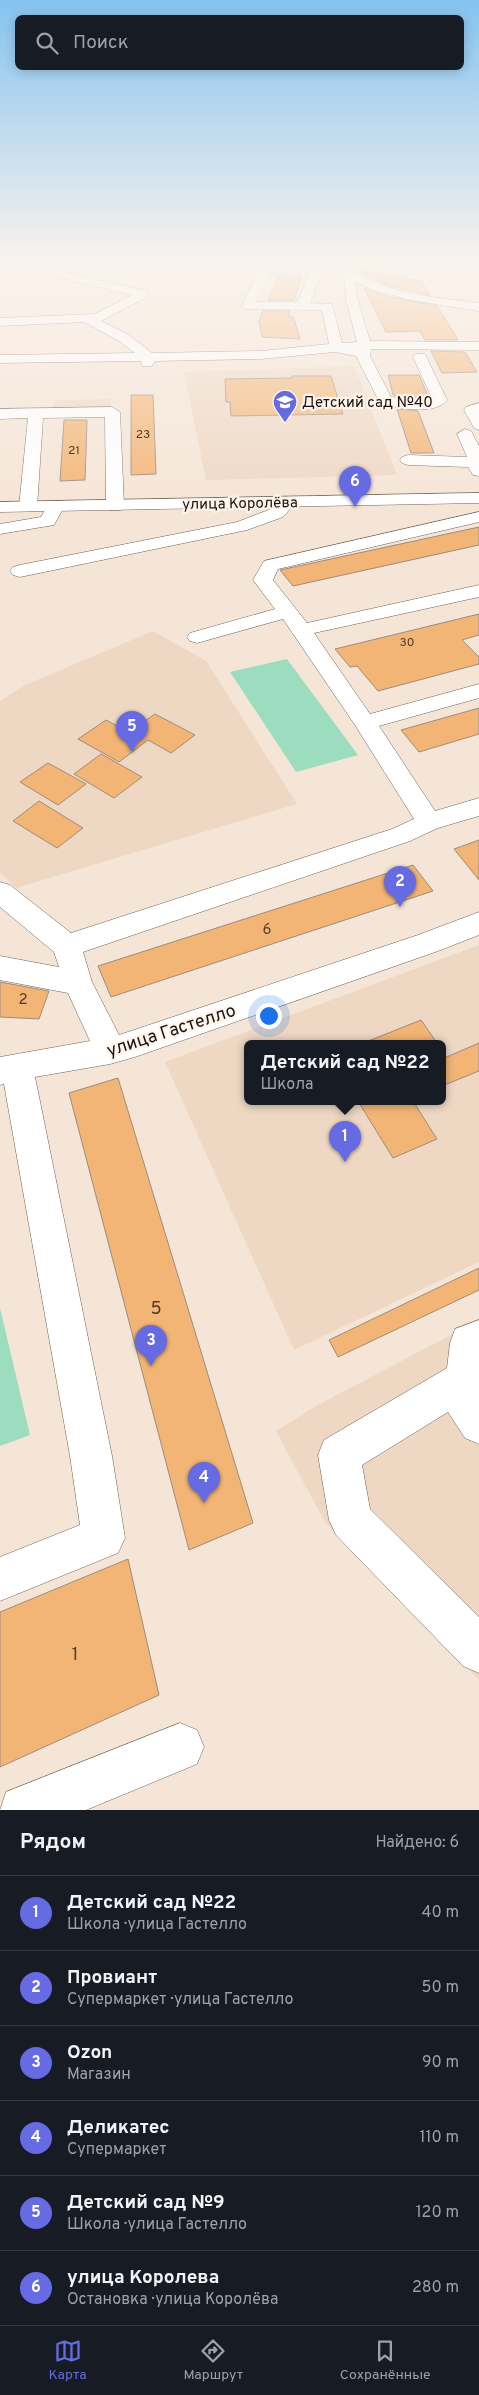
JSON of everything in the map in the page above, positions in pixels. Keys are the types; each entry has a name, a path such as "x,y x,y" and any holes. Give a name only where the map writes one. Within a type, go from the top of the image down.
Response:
{"street":[{"path":"131,343 149,357"},
{"path":"335,343 336,348"},
{"path":"362,343 385,400 400,404 436,402 440,400 420,357"},
{"path":"364,351 479,346"},
{"path":"0,359 279,354 336,348 420,357 479,356"},
{"path":"29,373 145,369 149,357"},
{"path":"479,407 471,410 479,425"},
{"path":"0,414 112,412 115,506"},
{"path":"28,506 36,413"},
{"path":"408,460 476,466 475,454 466,434"},
{"path":"20,571 241,526 277,513 287,502"},
{"name":"улица Королёва","path":"0,507 287,502 476,502"},
{"path":"0,529 48,521 55,506"},
{"path":"429,822 365,723 306,640 302,630 286,612 263,580 271,565 479,518"},
{"path":"302,630 479,591"},
{"path":"197,637 286,612"},
{"path":"365,723 479,691"},
{"path":"68,946 401,835 429,822 479,807"},
{"path":"0,892 68,946 78,983 97,1019 110,1051"},
{"name":"улица Гастелло","path":"8,1069 110,1051 428,943 479,923"},
{"path":"0,968 78,983"},
{"path":"0,1579 103,1538 91,1456 8,1069"},
{"path":"479,1339 469,1344 466,1379 339,1455 351,1520 479,1650"},
{"path":"455,1386 479,1424"},
{"path":"24,1810 180,1747"}],"shaded area":[{"name":"Детский сад №40","path":"354,366 397,475 206,480 184,372"},
{"path":"111,399 109,409 53,410 55,400"},
{"path":"153,631 206,661 297,804 16,888 0,872 0,701 23,686"},
{"path":"479,945 479,1262 294,1350 165,1062"},
{"path":"479,1320 479,1680 325,1522 276,1431 316,1406"}],"green space":[{"path":"287,659 358,755 296,772 230,672"},
{"path":"0,1308 30,1435 0,1446"}],"building":[{"path":"431,351 465,352 477,372 442,373"},
{"path":"388,375 419,375 428,396 412,398 393,395"},
{"path":"292,376 331,376 343,414 231,416 230,402 226,402 225,379 292,378"},
{"path":"131,395 153,395 156,474 131,475"},
{"path":"397,409 418,411 434,453 411,453"},
{"path":"64,420 87,420 85,480 60,481"},
{"path":"479,527 479,545 293,586 280,570"},
{"path":"479,614 479,635 462,640 479,657 479,664 378,691 357,666 350,667 335,649"},
{"path":"479,708 479,734 419,752 401,730"},
{"path":"155,714 195,735 171,753 148,740 119,762 78,739 106,720 129,732"},
{"path":"101,754 142,777 114,798 74,774"},
{"path":"48,763 86,784 58,805 20,782"},
{"path":"39,801 83,828 57,848 13,821"},
{"path":"479,840 479,880 454,849"},
{"path":"413,865 433,891 111,997 98,966"},
{"path":"0,982 49,991 39,1019 0,1017"},
{"path":"421,1020 435,1040 371,1040"},
{"path":"479,1043 479,1071 446,1084 446,1057"},
{"path":"118,1078 253,1523 189,1550 69,1093"},
{"path":"360,1105 416,1105 437,1139 393,1158"},
{"path":"479,1268 479,1290 338,1357 329,1340"},
{"path":"128,1559 159,1695 0,1767 0,1612"}],"place":[{"name":"Детский сад №40","path":"285,423"},
{"name":"улица Королева","path":"355,507"},
{"name":"Детский сад №9","path":"132,752"},
{"name":"Провиант","path":"400,907"},
{"name":"Детский сад №22","path":"345,1162"},
{"name":"Ozon","path":"151,1366"},
{"name":"Деликатес","path":"204,1503"}]}
